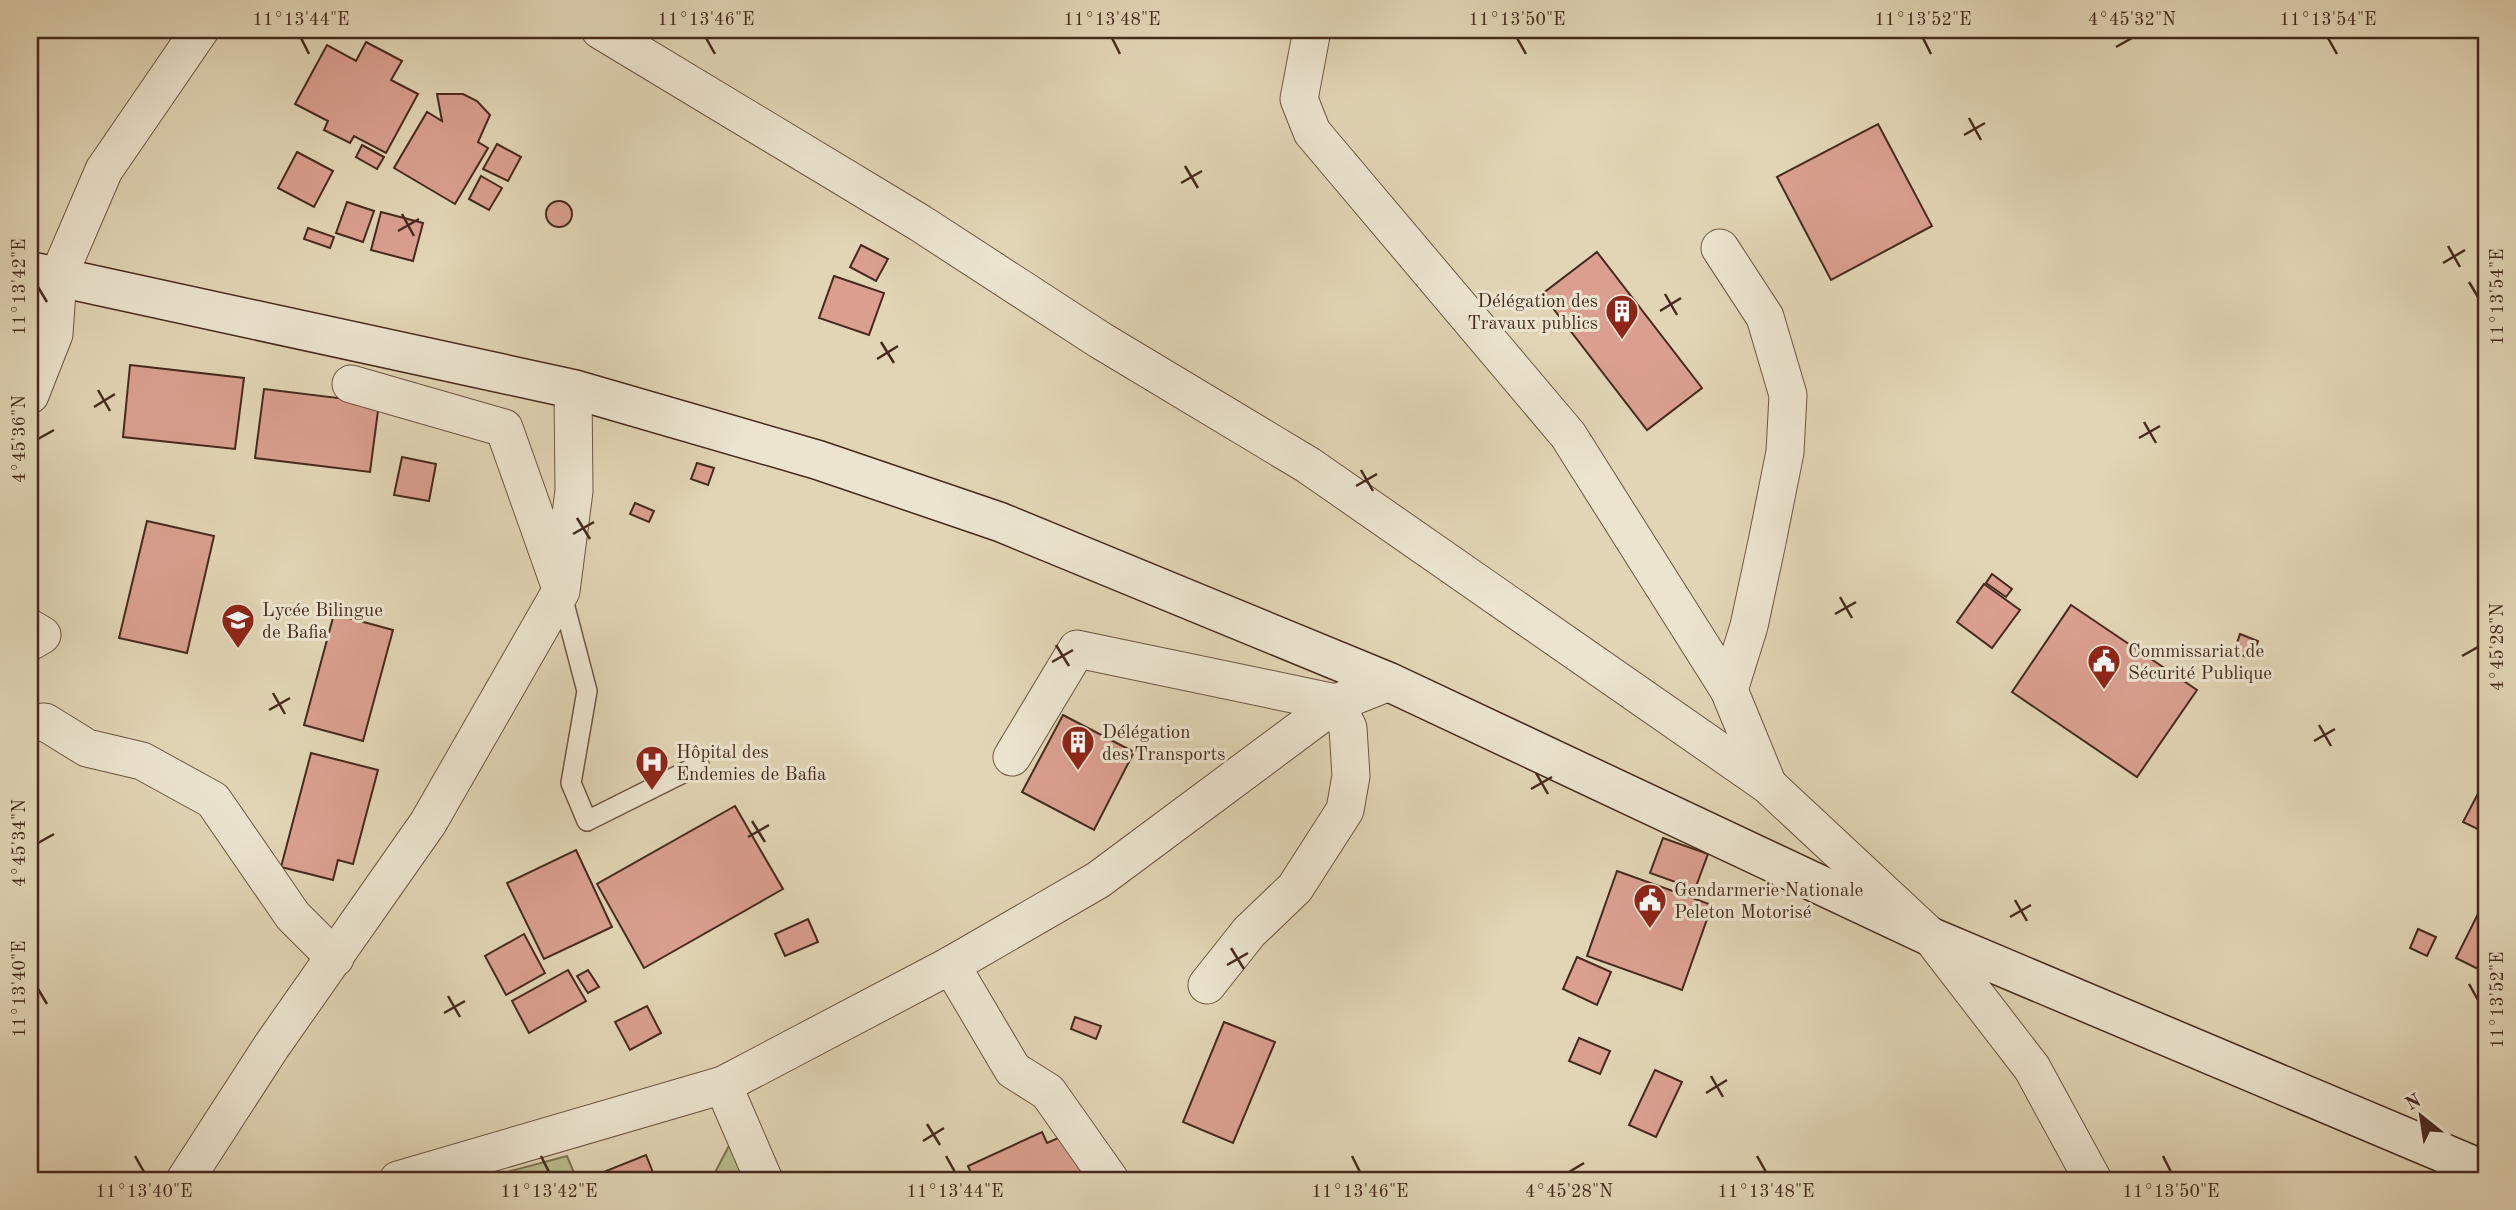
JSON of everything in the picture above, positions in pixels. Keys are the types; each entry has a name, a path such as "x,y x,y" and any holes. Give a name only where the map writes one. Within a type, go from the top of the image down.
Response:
{"main road":[{"path":"44,274 573,389 818,460 1000,522 1389,682 1931,937 2486,1171"}],"street":[{"path":"30,395 54,334 44,274 104,170 200,30"},
{"path":"600,30 920,223 1100,340 1308,465 1768,785 1931,937 2032,1068 2092,1180"},
{"path":"1312,30 1299,99 1312,132 1568,435 1729,690 1768,785"},
{"path":"1720,248 1765,317 1788,395 1785,452 1767,542 1749,626 1729,690"},
{"path":"351,384 503,428 561,591"},
{"path":"185,1180 271,1047 428,824 561,591 574,491 573,389"},
{"path":"30,628 42,635 30,642"},
{"path":"1012,757 1077,649 1336,703"},
{"path":"405,1179 723,1085 951,965 1098,880 1336,703 1389,682"},
{"path":"1207,985 1249,932 1295,888 1345,810 1352,776 1348,728 1336,703"},
{"path":"30,723 45,722 87,748 142,761 213,800 293,916 335,958"},
{"path":"951,965 1013,1070 1048,1092 1110,1180"},
{"path":"723,1085 764,1180"}],"lane":[{"path":"561,591 587,691 571,783 587,821 699,765"}],"green space":[{"path":"732,1140 748,1180 711,1180"},
{"path":"567,1156 577,1180 477,1180"}],"building":[{"path":"366,42 402,61 391,80 418,94 386,153 354,136 350,143 324,130 328,121 295,104 327,45 356,61"},
{"path":"437,94 463,94 477,101 490,115 478,142 488,148 455,204 394,168 427,112 442,121"},
{"path":"1878,124 1932,226 1831,280 1777,177"},
{"path":"497,144 521,157 508,181 483,169"},
{"path":"362,145 384,157 377,169 356,157"},
{"path":"297,152 333,171 314,207 278,188"},
{"path":"481,176 502,188 489,210 469,199"},
{"path":"559,201 568,205 572,214 568,223 559,227 550,223 546,214 550,205"},
{"path":"347,202 374,211 363,242 336,233"},
{"path":"381,212 423,223 413,261 371,250"},
{"path":"308,228 334,237 330,248 304,239"},
{"path":"861,245 888,259 876,281 850,267"},
{"name":"Délégation des Travaux publics","path":"1597,252 1702,388 1647,430 1542,294"},
{"path":"834,276 884,293 869,335 819,318"},
{"path":"130,365 244,378 235,449 123,437"},
{"path":"264,389 379,403 370,472 255,458"},
{"path":"402,457 436,464 429,501 394,495"},
{"path":"697,463 714,468 708,485 691,479"},
{"path":"635,503 654,511 649,522 630,514"},
{"path":"147,521 214,536 187,653 119,638"},
{"path":"1992,574 2012,589 2006,597 1986,583"},
{"path":"1984,584 2020,610 1992,648 1957,622"},
{"name":"Commissariat de Sécurité Publique","path":"2071,605 2197,690 2137,777 2012,692"},
{"path":"334,614 393,630 363,741 304,725"},
{"path":"2240,634 2258,641 2251,659 2234,652"},
{"name":"Délégation des Transports","path":"1063,715 1134,752 1094,830 1022,792"},
{"path":"311,753 378,770 353,864 338,860 333,880 281,867"},
{"path":"2483,784 2486,785 2486,833 2463,822"},
{"path":"735,806 783,889 644,968 597,884"},
{"path":"1663,838 1708,854 1695,889 1650,873"},
{"path":"576,850 612,927 544,959 507,883"},
{"name":"Gendarmerie Nationale Peleton Motorisé","path":"1617,871 1712,905 1682,990 1587,956"},
{"path":"2486,898 2486,973 2456,958"},
{"path":"808,919 818,942 785,956 775,934"},
{"path":"2418,929 2436,937 2427,956 2410,948"},
{"path":"524,934 545,973 506,995 485,956"},
{"path":"1577,957 1611,972 1597,1005 1563,989"},
{"path":"568,970 586,1001 529,1033 512,1001"},
{"path":"588,970 599,987 588,993 577,976"},
{"path":"647,1006 661,1033 630,1050 615,1022"},
{"path":"1075,1017 1101,1026 1096,1039 1071,1029"},
{"path":"1224,1022 1275,1042 1233,1143 1183,1122"},
{"path":"1579,1038 1610,1051 1600,1074 1569,1061"},
{"path":"1655,1070 1682,1082 1656,1137 1629,1125"},
{"path":"1042,1132 1047,1143 1063,1136 1099,1180 974,1180 968,1166"},
{"path":"646,1155 656,1180 598,1180 596,1175"}],"place":[{"name":"Délégation des Travaux publics","path":"1622,341"},
{"name":"Lycée Bilingue de Bafia","path":"238,650"},
{"name":"Commissariat de Sécurité Publique","path":"2104,691"},
{"name":"Délégation des Transports","path":"1078,772"},
{"name":"Hôpital des Endemies de Bafia","path":"652,792"},
{"name":"Gendarmerie Nationale Peleton Motorisé","path":"1650,930"}]}
